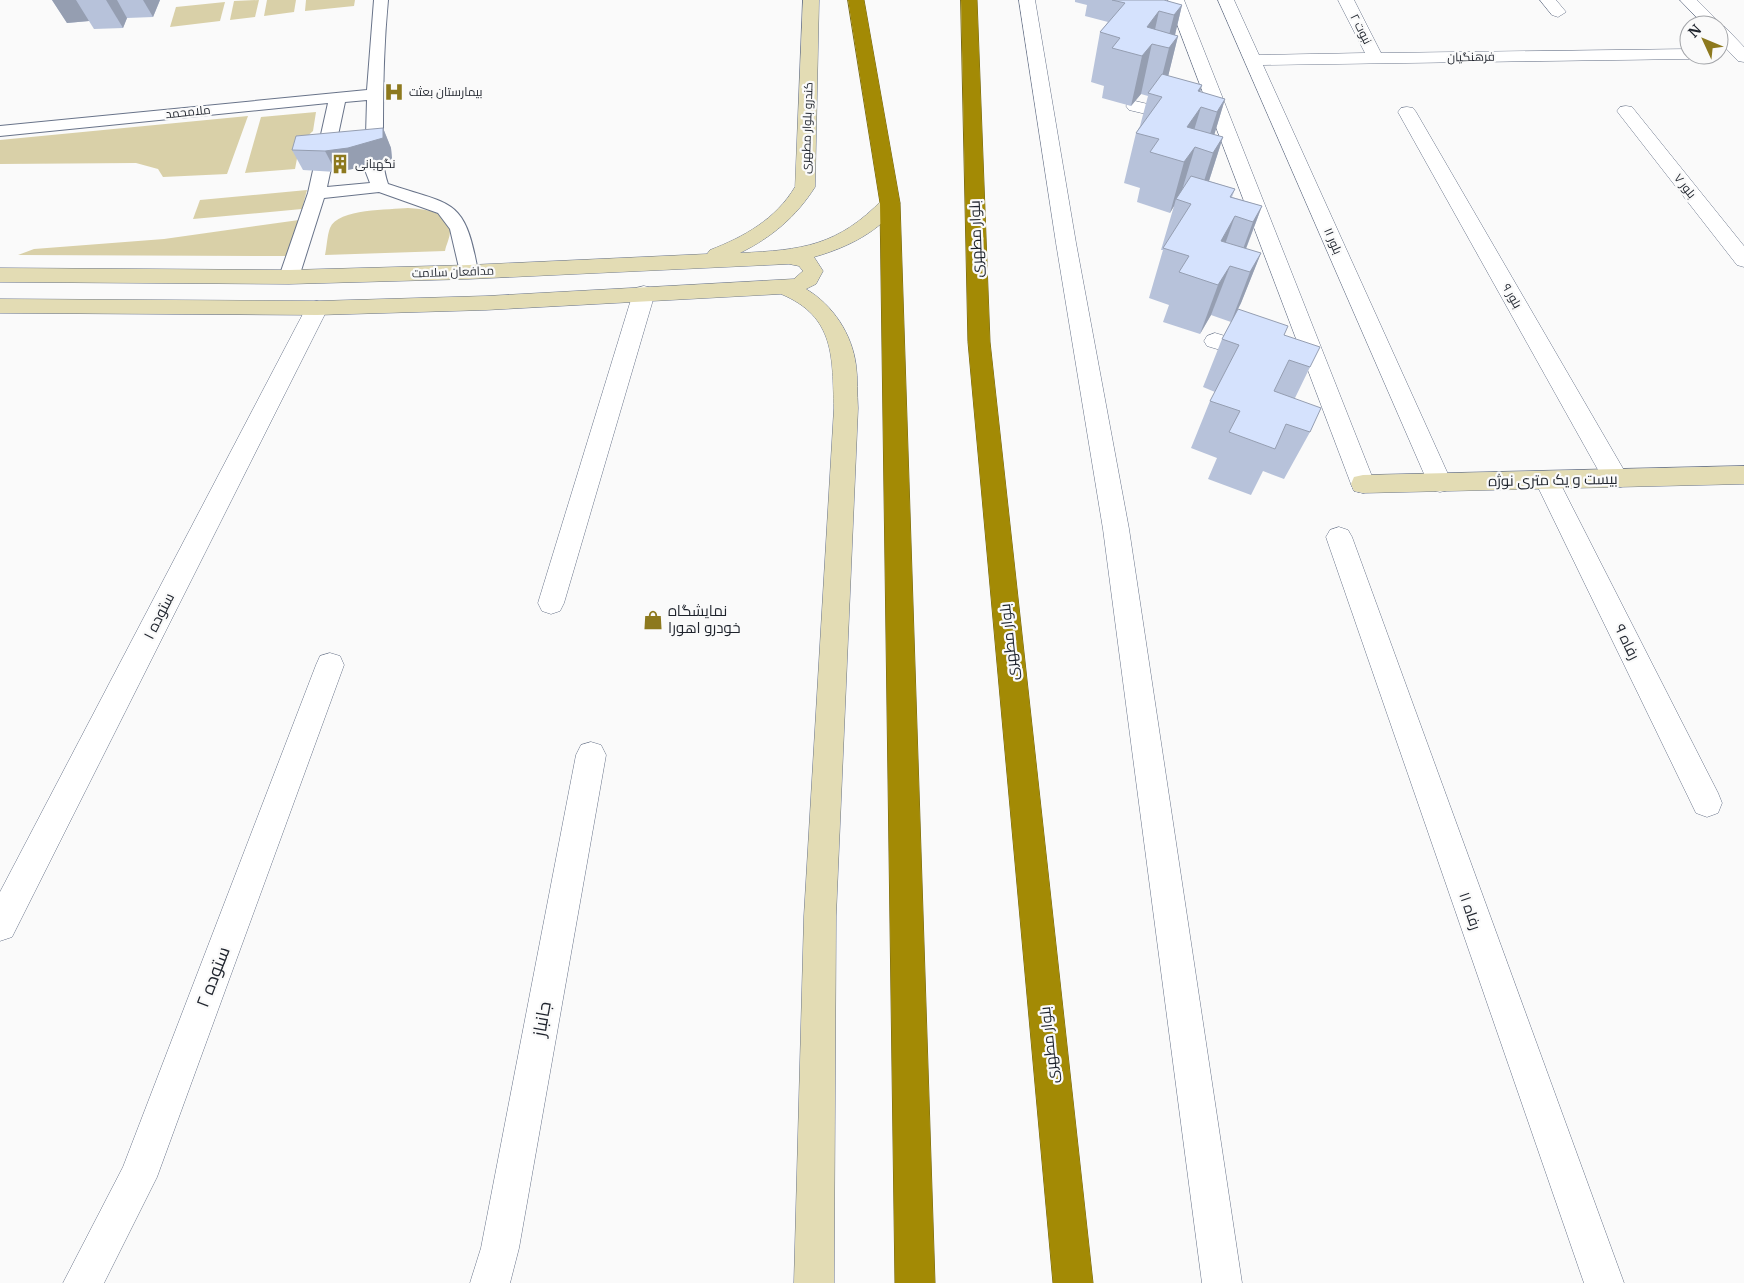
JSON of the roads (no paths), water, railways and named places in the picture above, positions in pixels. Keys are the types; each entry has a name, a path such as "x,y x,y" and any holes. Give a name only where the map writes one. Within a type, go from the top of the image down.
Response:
{"highway":[{"path":"856,0 890,203 915,1283"},
{"name":"بلوار مطهری","path":"969,0 979,342 1073,1283"}],"main road":[{"name":"کندرو بلوار مطهری","path":"703,260 741,244 767,228 798,201 805,187 811,0"},
{"name":"مدافعان سلامت","path":"0,275 290,276 469,272 789,257 813,252 844,240 872,223 890,203"},
{"path":"0,306 317,308 486,303 783,287 800,284 808,280 813,271 806,262 789,257"},
{"path":"783,287 807,297 830,324 838,340 845,364 846,408 820,916 814,1283"},
{"name":"بیست و یک متری نوژه","path":"1362,484 1744,475"}],"street":[{"path":"1027,0 1066,243 1116,529 1222,1283"},
{"path":"1176,0 1184,42 1210,124 1318,369 1362,484"},
{"name":"بلور ۱۱","path":"1226,0 1440,483"},
{"name":"نبوت ۲","path":"1346,0 1376,59"},
{"path":"1688,0 1702,15"},
{"path":"1729,42 1744,57"},
{"name":"فرهنگیان","path":"1253,60 1679,54"},
{"path":"1135,106 1210,124"},
{"name":"بلور ۷","path":"1626,111 1744,260"},
{"name":"بلور ۹","path":"1406,112 1616,479"},
{"path":"551,604 644,293"},
{"name":"ستوده ۱","path":"0,925 317,308"},
{"path":"1215,341 1318,369"},
{"name":"رفاه ۹","path":"1546,480 1707,803"},
{"name":"رفاه ۱۱","path":"1339,538 1604,1283"},
{"name":"ستوده ۲","path":"83,1283 138,1177 330,665"},
{"name":"جانباز","path":"490,1283 502,1238 591,755"}],"lane":[{"path":"380,187 374,170 377,23 381,0"},
{"name":"ملامحمد","path":"0,131 375,94"},
{"path":"290,276 317,194 338,97"},
{"path":"317,194 380,187 435,203 448,211 457,221 465,244 469,272"}],"place":[{"name":"بیمارستان بعثت","path":"394,92"},
{"name":"نگهبانی","path":"340,164"},
{"name":"نمایشگاه خودرو اهورا","path":"653,620"}]}
